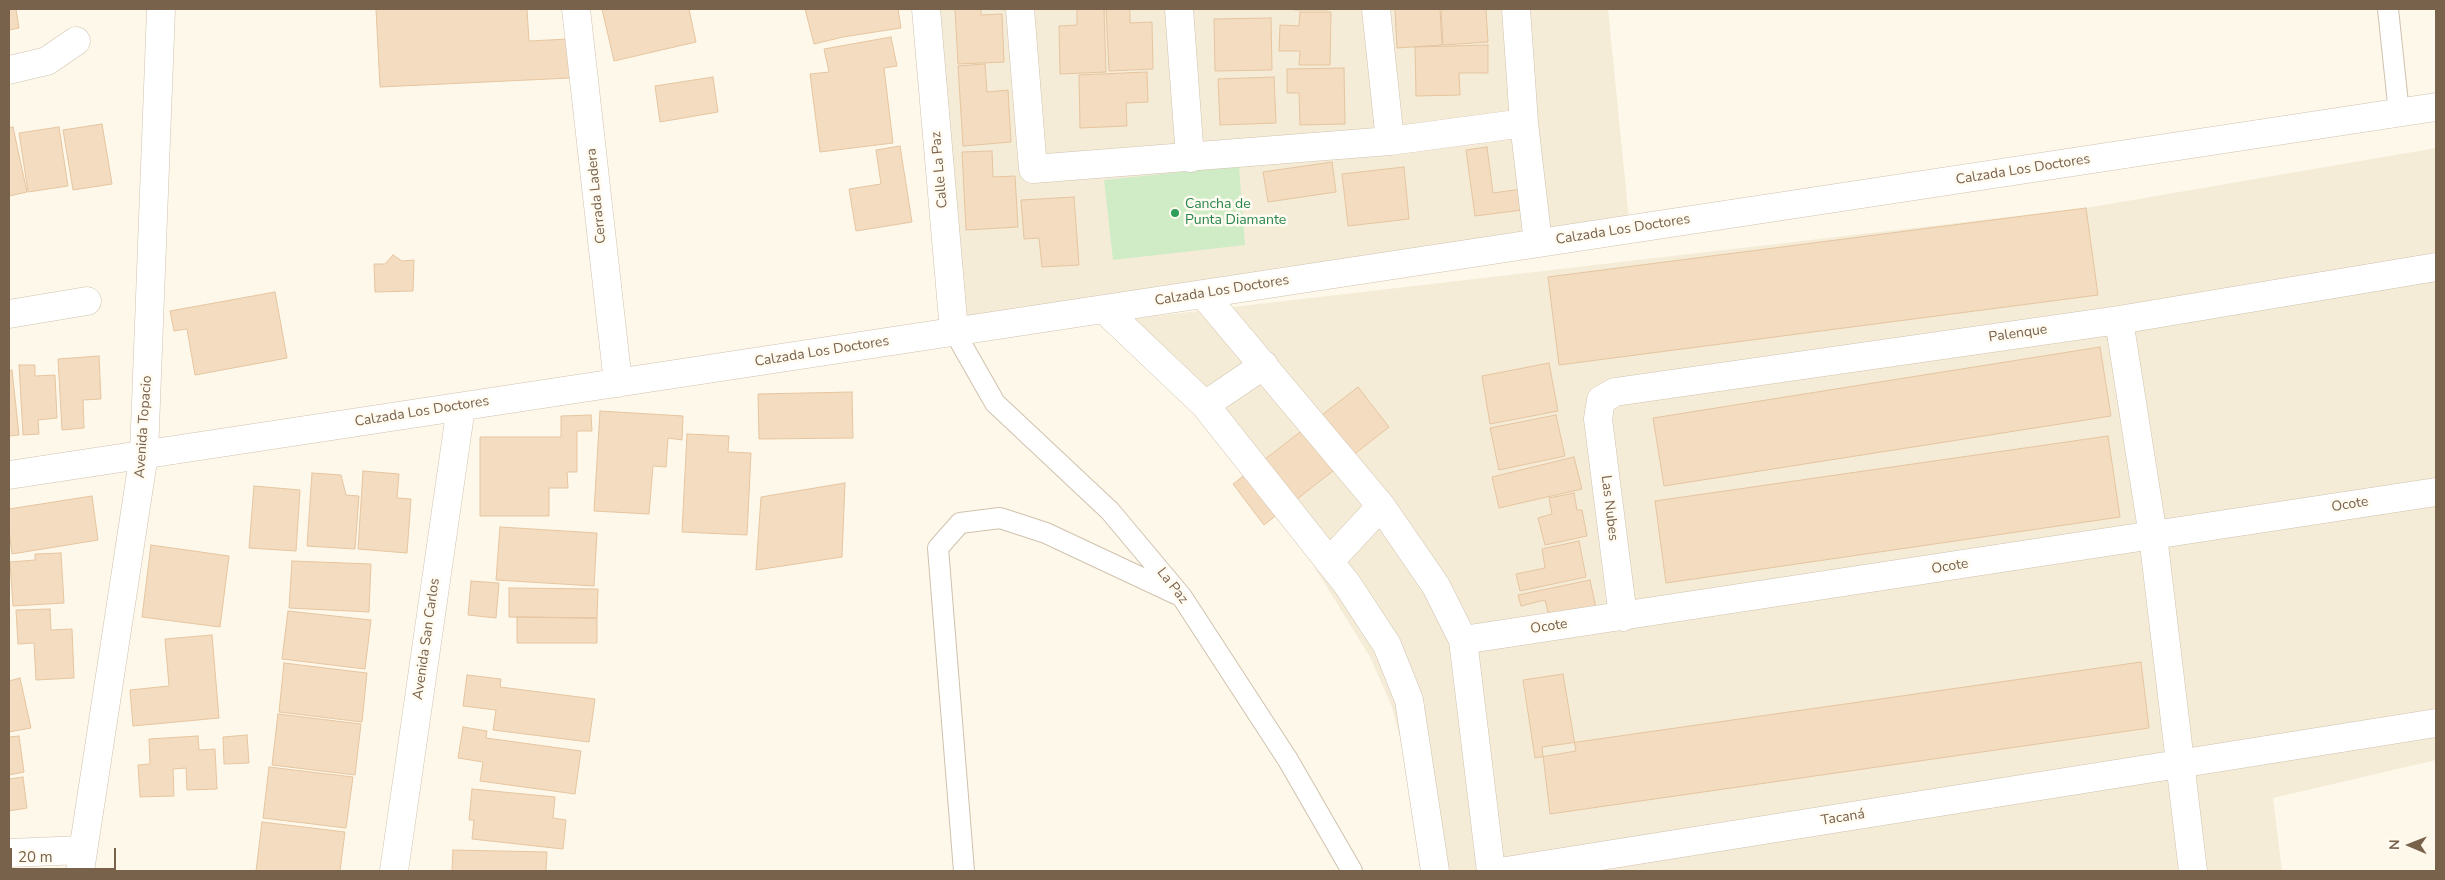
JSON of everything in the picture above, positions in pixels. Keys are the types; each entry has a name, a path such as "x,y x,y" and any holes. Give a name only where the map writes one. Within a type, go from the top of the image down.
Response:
{"street":[{"name":"Avenida Topacio","path":"81,860 144,454 161,9"},
{"name":"Cerrada Ladera","path":"576,9 618,383"},
{"name":"Calle La Paz","path":"926,9 954,331"},
{"path":"1020,9 1034,169 1190,158 1390,140 1524,123"},
{"path":"1179,9 1190,158"},
{"path":"1376,9 1390,140"},
{"path":"1516,9 1524,123 1538,243"},
{"path":"9,70 47,60 76,41"},
{"name":"Calzada Los Doctores","path":"9,475 2436,107"},
{"name":"Palenque","path":"1601,400 1615,392 2119,320 2436,267"},
{"path":"1203,294 1381,506 1436,586 1463,640 1491,871"},
{"path":"9,314 87,301"},
{"path":"1104,309 1205,405 1347,584 1387,645 1409,700 1434,871"},
{"path":"2119,320 2153,536 2193,871"},
{"path":"1205,405 1264,365"},
{"name":"Las Nubes","path":"1601,400 1598,419 1623,617"},
{"name":"Avenida San Carlos","path":"394,871 460,406"},
{"name":"Ocote","path":"1463,640 2436,492"},
{"path":"1330,562 1381,506"},
{"name":"Tacaná","path":"1506,871 2436,723"},
{"path":"9,853 81,860"}],"lane":[{"path":"2388,9 2399,113"},
{"name":"La Paz","path":"954,331 995,403 1110,511 1182,597 1288,760 1352,871"},
{"path":"964,871 938,548 960,523 1000,518 1046,533 1182,597"}],"shaded area":[{"path":"926,9 1608,9 1630,229 954,331"},
{"path":"2436,148 2436,760 2273,798 2282,871 1434,871 1392,707 1370,657 1312,563 1121,320 2086,208"}],"green space":[{"name":"Cancha de Punta Diamante","path":"1239,166 1245,245 1113,260 1104,180"}],"building":[{"path":"9,9 16,9 19,28 9,30"},
{"path":"376,9 527,9 529,41 568,39 570,78 380,87"},
{"path":"602,9 689,9 696,42 614,61"},
{"path":"805,9 898,9 901,28 843,37 814,44"},
{"path":"955,9 981,9 981,15 1002,14 1004,62 958,64"},
{"path":"1077,9 1104,9 1106,72 1060,74 1059,26 1077,25"},
{"path":"1106,9 1130,9 1130,23 1152,22 1153,69 1109,71"},
{"path":"1328,9 1328,10 1294,10"},
{"path":"1395,9 1440,9 1442,45 1397,48"},
{"path":"1441,9 1486,9 1488,42 1443,45"},
{"path":"1300,12 1331,12 1330,65 1299,65 1300,51 1279,51 1280,25 1299,26"},
{"path":"1271,18 1272,70 1215,71 1214,19"},
{"path":"891,37 897,66 884,68 893,143 820,152 810,74 829,72 824,49"},
{"path":"1488,45 1488,73 1459,73 1460,95 1416,96 1415,47"},
{"path":"985,64 987,92 1008,90 1011,142 963,146 958,66"},
{"path":"1344,68 1345,124 1300,125 1299,93 1287,93 1287,69"},
{"path":"1147,72 1148,102 1126,103 1127,126 1080,128 1079,75"},
{"path":"713,77 718,112 660,122 655,86"},
{"path":"1274,77 1276,123 1220,125 1218,79"},
{"path":"102,124 112,184 73,190 63,130"},
{"path":"13,127 27,192 9,196 9,128"},
{"path":"59,127 68,186 28,192 19,133"},
{"path":"900,146 912,222 856,231 849,189 881,184 876,150"},
{"path":"1487,147 1493,193 1543,186 1546,207 1475,216 1466,150"},
{"path":"992,151 993,177 1015,176 1018,227 966,230 962,152"},
{"path":"1332,162 1336,192 1268,202 1263,172"},
{"path":"1404,167 1409,219 1348,226 1342,174"},
{"path":"1074,197 1079,265 1042,267 1039,238 1024,239 1021,200"},
{"path":"2086,208 2098,295 1559,365 1548,277"},
{"path":"393,255 402,261 414,260 413,291 375,292 374,264 385,264"},
{"path":"275,292 287,358 195,375 187,329 174,331 170,311"},
{"path":"2100,347 2111,416 1664,486 1653,418"},
{"path":"99,356 101,399 83,400 84,428 62,430 58,359"},
{"path":"1549,363 1558,411 1490,424 1482,376"},
{"path":"19,365 35,365 35,376 55,375 57,418 38,420 39,434 23,435"},
{"path":"12,370 19,435 9,436 9,371"},
{"path":"1358,387 1389,427 1264,525 1233,484"},
{"path":"852,392 853,438 759,439 758,394"},
{"path":"600,411 683,416 682,440 668,438 666,467 653,466 649,514 594,511"},
{"path":"591,415 592,431 577,431 577,472 567,472 568,488 549,488 549,516 480,516 480,437 561,437 561,416"},
{"path":"1556,415 1565,456 1499,470 1490,428"},
{"path":"687,434 729,436 728,452 751,453 747,535 682,532"},
{"path":"2108,436 2120,517 1666,583 1655,501"},
{"path":"1574,457 1582,489 1499,508 1492,477"},
{"path":"363,471 399,474 397,498 411,499 407,553 358,549"},
{"path":"312,473 341,475 346,495 359,496 355,549 307,546"},
{"path":"845,483 842,557 756,570 761,497"},
{"path":"254,486 300,490 296,551 249,548"},
{"path":"1574,493 1577,510 1582,510 1587,536 1545,545 1538,518 1552,514 1549,498"},
{"path":"92,496 98,540 12,554 9,509"},
{"path":"500,527 597,533 594,586 496,580"},
{"path":"1579,541 1586,577 1520,591 1516,574 1545,568 1542,549"},
{"path":"151,545 229,556 220,627 142,617"},
{"path":"61,553 64,603 13,606 10,562 35,560 35,554"},
{"path":"292,561 371,564 369,612 289,608"},
{"path":"1590,580 1596,608 1550,620 1545,600 1521,606 1518,595"},
{"path":"471,581 499,583 496,618 468,615"},
{"path":"509,588 598,589 597,618 509,617"},
{"path":"50,609 51,630 72,629 74,678 36,680 34,643 18,644 16,610"},
{"path":"288,611 371,620 365,669 282,659"},
{"path":"517,617 597,618 597,643 517,643"},
{"path":"212,635 219,718 133,726 130,690 169,686 165,639"},
{"path":"2141,662 2149,728 1550,814 1542,747"},
{"path":"284,663 367,673 362,722 279,712"},
{"path":"1563,674 1576,751 1535,758 1523,680"},
{"path":"467,675 501,679 500,687 595,699 589,742 493,730 496,710 463,706"},
{"path":"20,678 31,728 9,732 9,681"},
{"path":"278,714 361,724 355,775 272,765"},
{"path":"463,727 487,731 486,738 581,751 575,794 480,781 483,762 458,758"},
{"path":"247,735 249,763 224,764 223,737"},
{"path":"19,736 24,772 9,775 9,737"},
{"path":"198,736 199,750 215,749 217,789 187,790 186,768 173,769 174,796 140,797 138,765 150,764 149,739"},
{"path":"269,767 353,777 346,828 263,818"},
{"path":"23,777 27,808 9,811 9,779"},
{"path":"472,789 555,797 553,818 566,820 563,849 472,839 474,820 469,820"},
{"path":"262,822 345,832 340,871 256,871"},
{"path":"453,850 547,852 546,871 452,871"}],"place":[{"name":"Cancha de Punta Diamante","path":"1175,213"}]}
